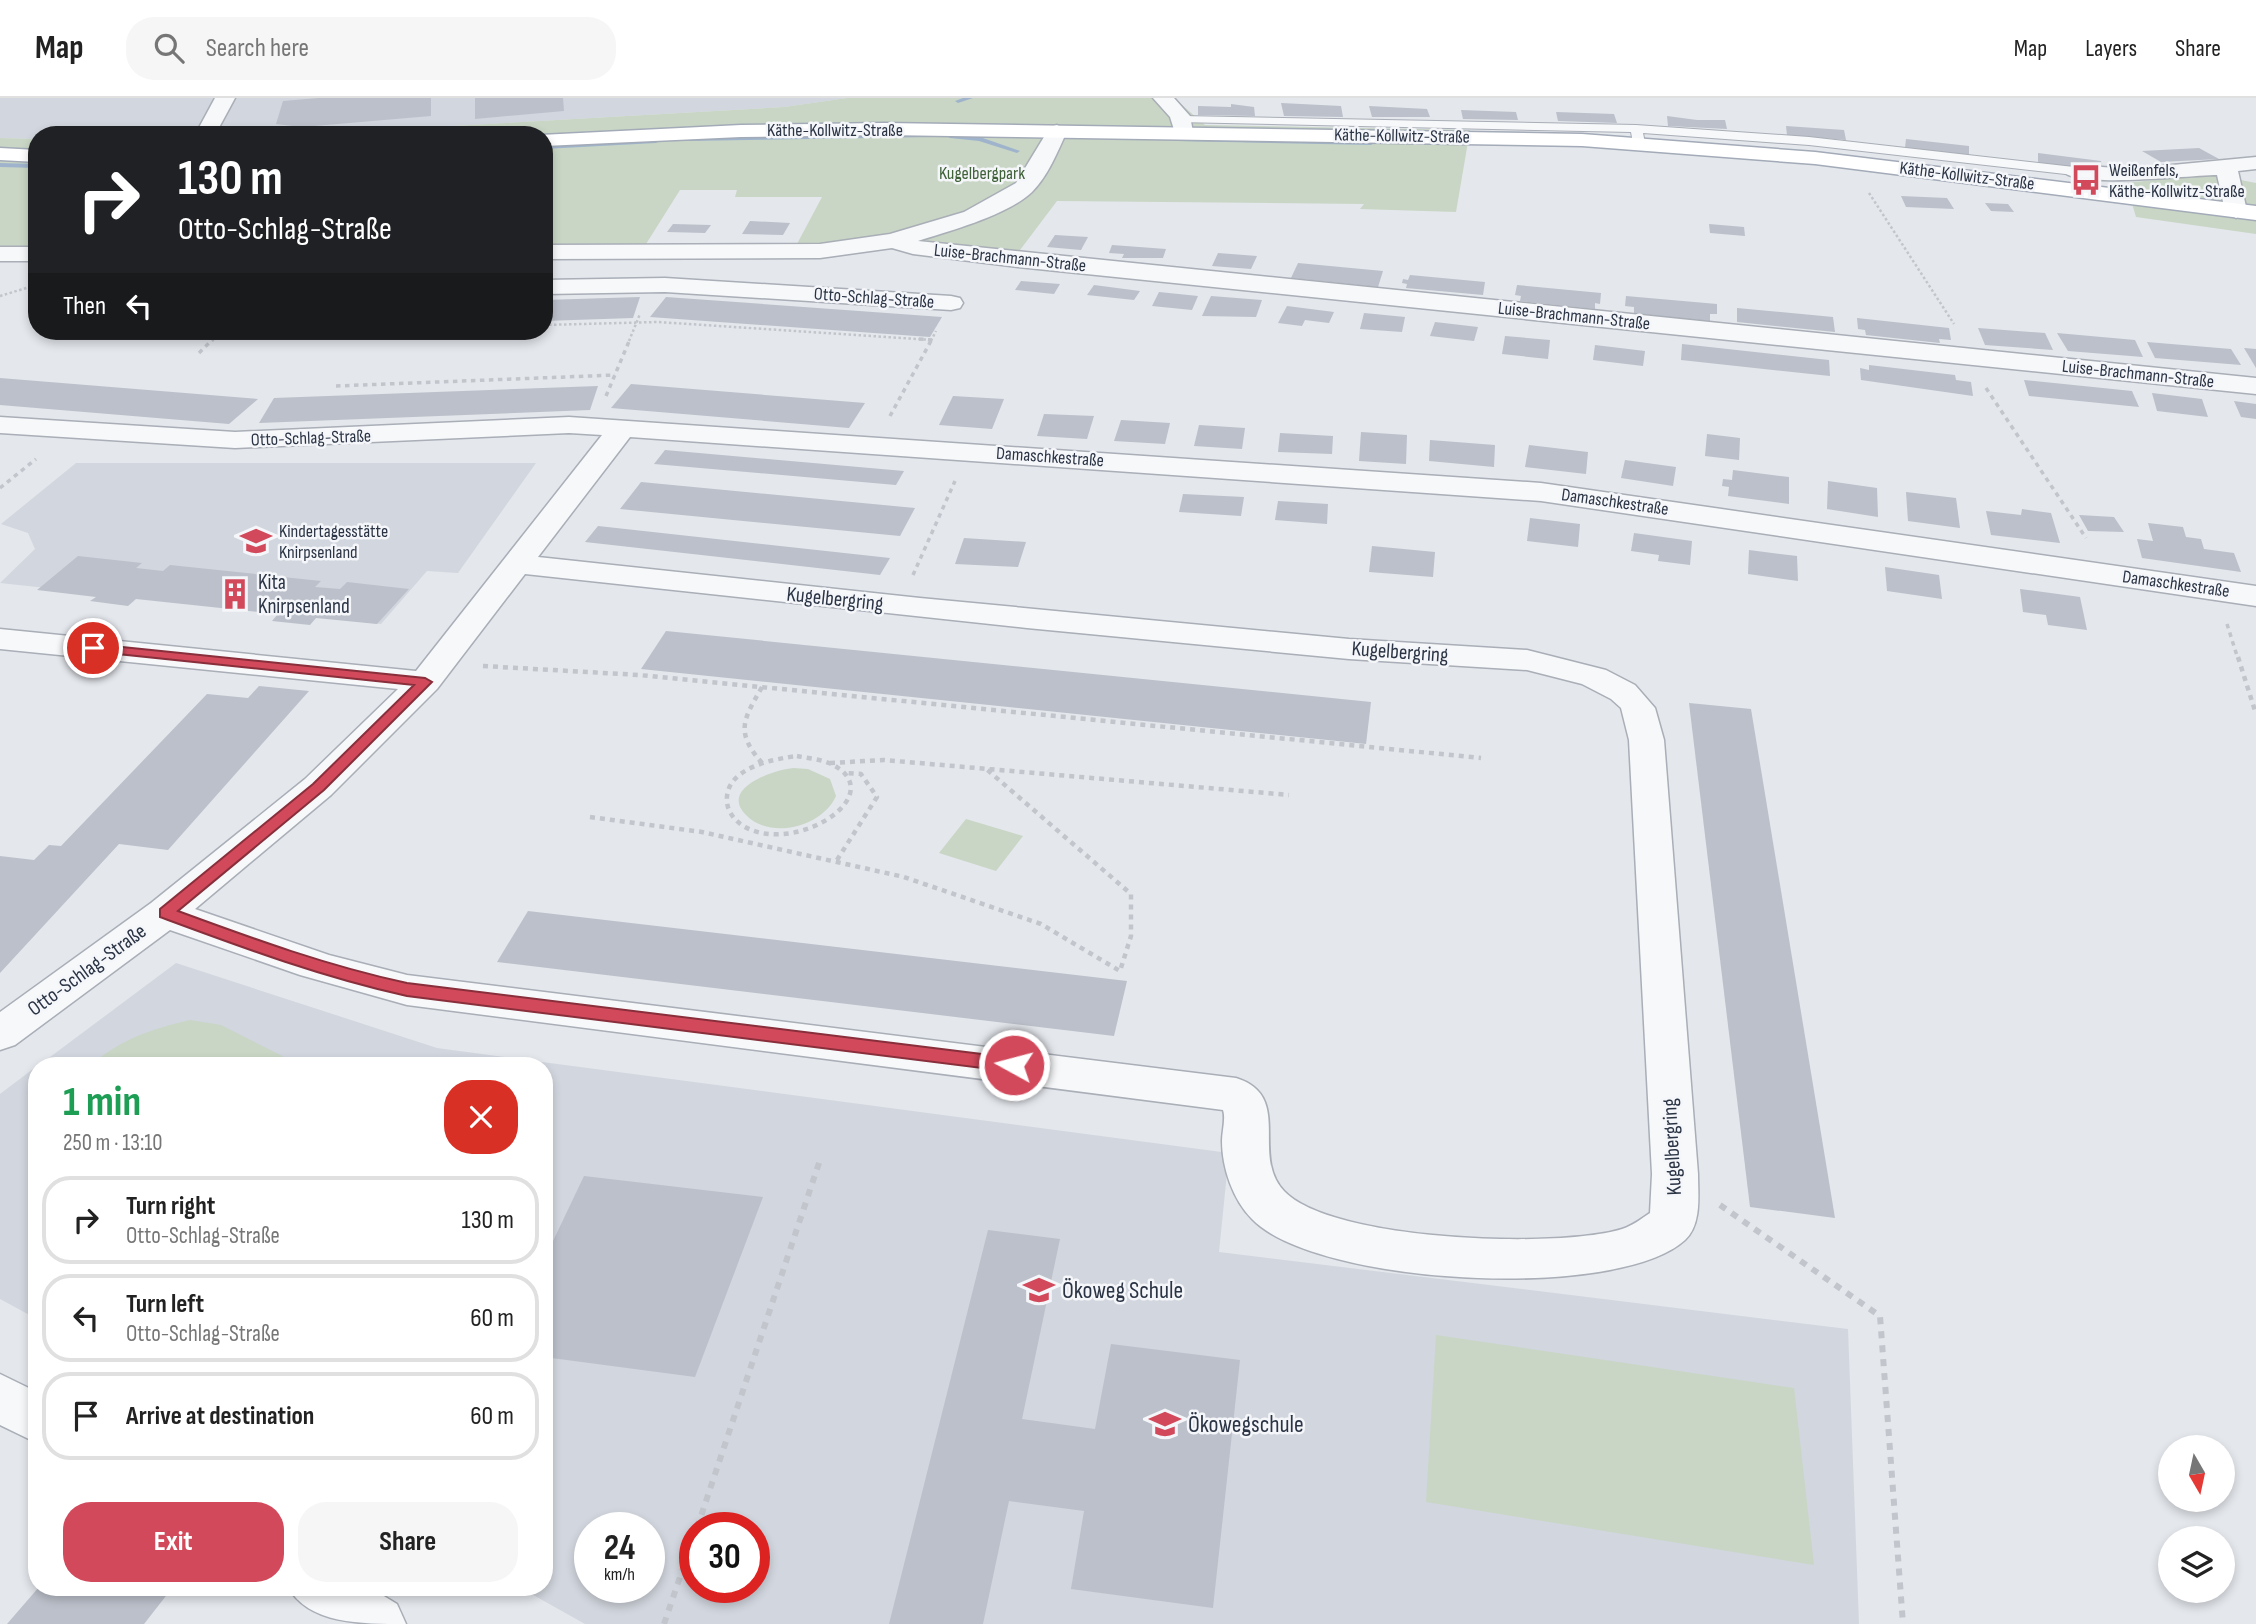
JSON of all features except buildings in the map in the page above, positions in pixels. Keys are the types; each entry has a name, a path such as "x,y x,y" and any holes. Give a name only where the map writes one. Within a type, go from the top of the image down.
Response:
{"main road":[{"name":"Käthe-Kollwitz-Straße","path":"553,140 796,130 1057,131 1182,126 1637,136 2242,206"},
{"path":"0,154 28,156"}],"street":[{"path":"210,126 225,98"},
{"path":"1163,98 1182,126"},
{"name":"Luise-Brachmann-Straße","path":"553,252 820,251 892,241 972,217 1024,188 1045,157 1057,131"},
{"path":"2227,169 2226,166 2256,163"},
{"path":"2074,171 2112,175 2183,168 2227,169"},
{"path":"2227,169 2242,206 2256,196"},
{"name":"Luise-Brachmann-Straße","path":"892,241 912,247 1017,260 2256,386"},
{"path":"0,254 28,254"},
{"name":"Otto-Schlag-Straße","path":"553,287 652,285 951,303"},
{"name":"Otto-Schlag-Straße","path":"0,425 235,440 569,425 875,444"},
{"name":"Otto-Schlag-Straße","path":"0,1034 165,913 318,787 431,674 515,564 608,427"},
{"name":"Damaschkestraße","path":"875,444 1541,492 2256,596"},
{"name":"Kugelbergring","path":"165,913 282,956 407,990 1174,1085 1236,1095 1247,1109 1247,1166 1270,1209 1295,1226 1331,1240 1396,1252 1526,1257 1625,1248 1670,1225 1675,1209 1675,1174 1643,716 1636,702 1622,691 1573,670 1539,663 1356,650 900,606 515,564"},
{"path":"0,639 431,674"},
{"path":"0,1397 28,1414"},
{"path":"331,1596 377,1624"}],"lane":[{"path":"1637,136 1835,144 2074,171"}],"path":[{"path":"1849,162 2052,490 2113,575"},
{"path":"608,427 615,374 652,285"},
{"path":"0,296 28,288"},
{"path":"875,444 951,303"},
{"path":"553,325 636,322 932,340"},
{"path":"199,353 212,340"},
{"path":"336,386 615,374"},
{"path":"900,606 969,452"},
{"path":"2216,590 2256,714"},
{"path":"431,674 511,666 762,687 1481,758"},
{"path":"762,687 743,722 746,746 762,763"},
{"path":"830,763 845,773 851,785 850,798 843,811 829,822 810,831 767,834 748,830 734,821 726,809 726,796 732,783 762,763 797,757 830,763 884,760 984,767 1289,795"},
{"path":"590,817 702,832 904,877 1041,924 1120,971 1131,936 1131,894 984,767"},
{"path":"837,860 877,797 861,774 845,773"},
{"path":"701,1512 821,1157"},
{"path":"1675,1174 1880,1316 1903,1624"},
{"path":"664,1624 679,1580"}],"shaded area":[{"path":"0,98 847,98 784,107 452,126 28,126 28,139 0,138"},
{"name":"Kindertagesstätte Knirpsenland","path":"76,463 536,463 458,573 427,571 381,624 0,583 35,549 28,533 1,524"},
{"name":"Ökoweg Schule","path":"176,963 437,1048 505,1057 50,1057"},
{"name":"Ökoweg Schule","path":"553,1063 1229,1153 1219,1252 1848,1329 1859,1624 585,1624 535,1596 553,1596"},
{"path":"28,1073 28,1314 0,1299 0,1094"}],"green space":[{"name":"Kugelbergpark","path":"847,98 1174,98 1205,125 1470,130 1456,212 1360,209 1364,204 1057,201 1017,254 928,242 846,255 789,259 822,197 735,197 737,190 680,190 636,260 553,260 553,126 452,126 784,107"},
{"path":"0,138 28,139 28,261 0,261"},
{"path":"2209,174 2256,183 2256,234 2136,217 2126,183"},
{"path":"793,768 808,769 830,779 836,796 820,815 808,822 782,828 757,823 746,815 739,805 739,797 744,789 752,782 774,772"},
{"path":"966,819 1023,836 996,871 939,853"},
{"path":"190,1020 221,1025 284,1057 101,1057 137,1036"},
{"path":"1436,1335 1794,1388 1814,1565 1426,1502"}],"waterway":[{"path":"958,101 970,98"},
{"path":"687,139 932,136"},
{"path":"950,136 980,139 1017,151"},
{"path":"1179,139 1371,143"},
{"path":"553,147 656,141"},
{"path":"0,165 28,166"}],"place":[{"name":"Weißenfels, Käthe-Kollwitz-Straße","path":"2086,180"},
{"name":"Kindertagesstätte Knirpsenland","path":"256,541"},
{"name":"Kita Knirpsenland","path":"235,594"},
{"name":"Ökoweg Schule","path":"1039,1290"},
{"name":"Ökowegschule","path":"1165,1424"}],"route":[{"path":"93,648 425,682 318,787 165,913 282,956 407,990 1014,1065"}]}
